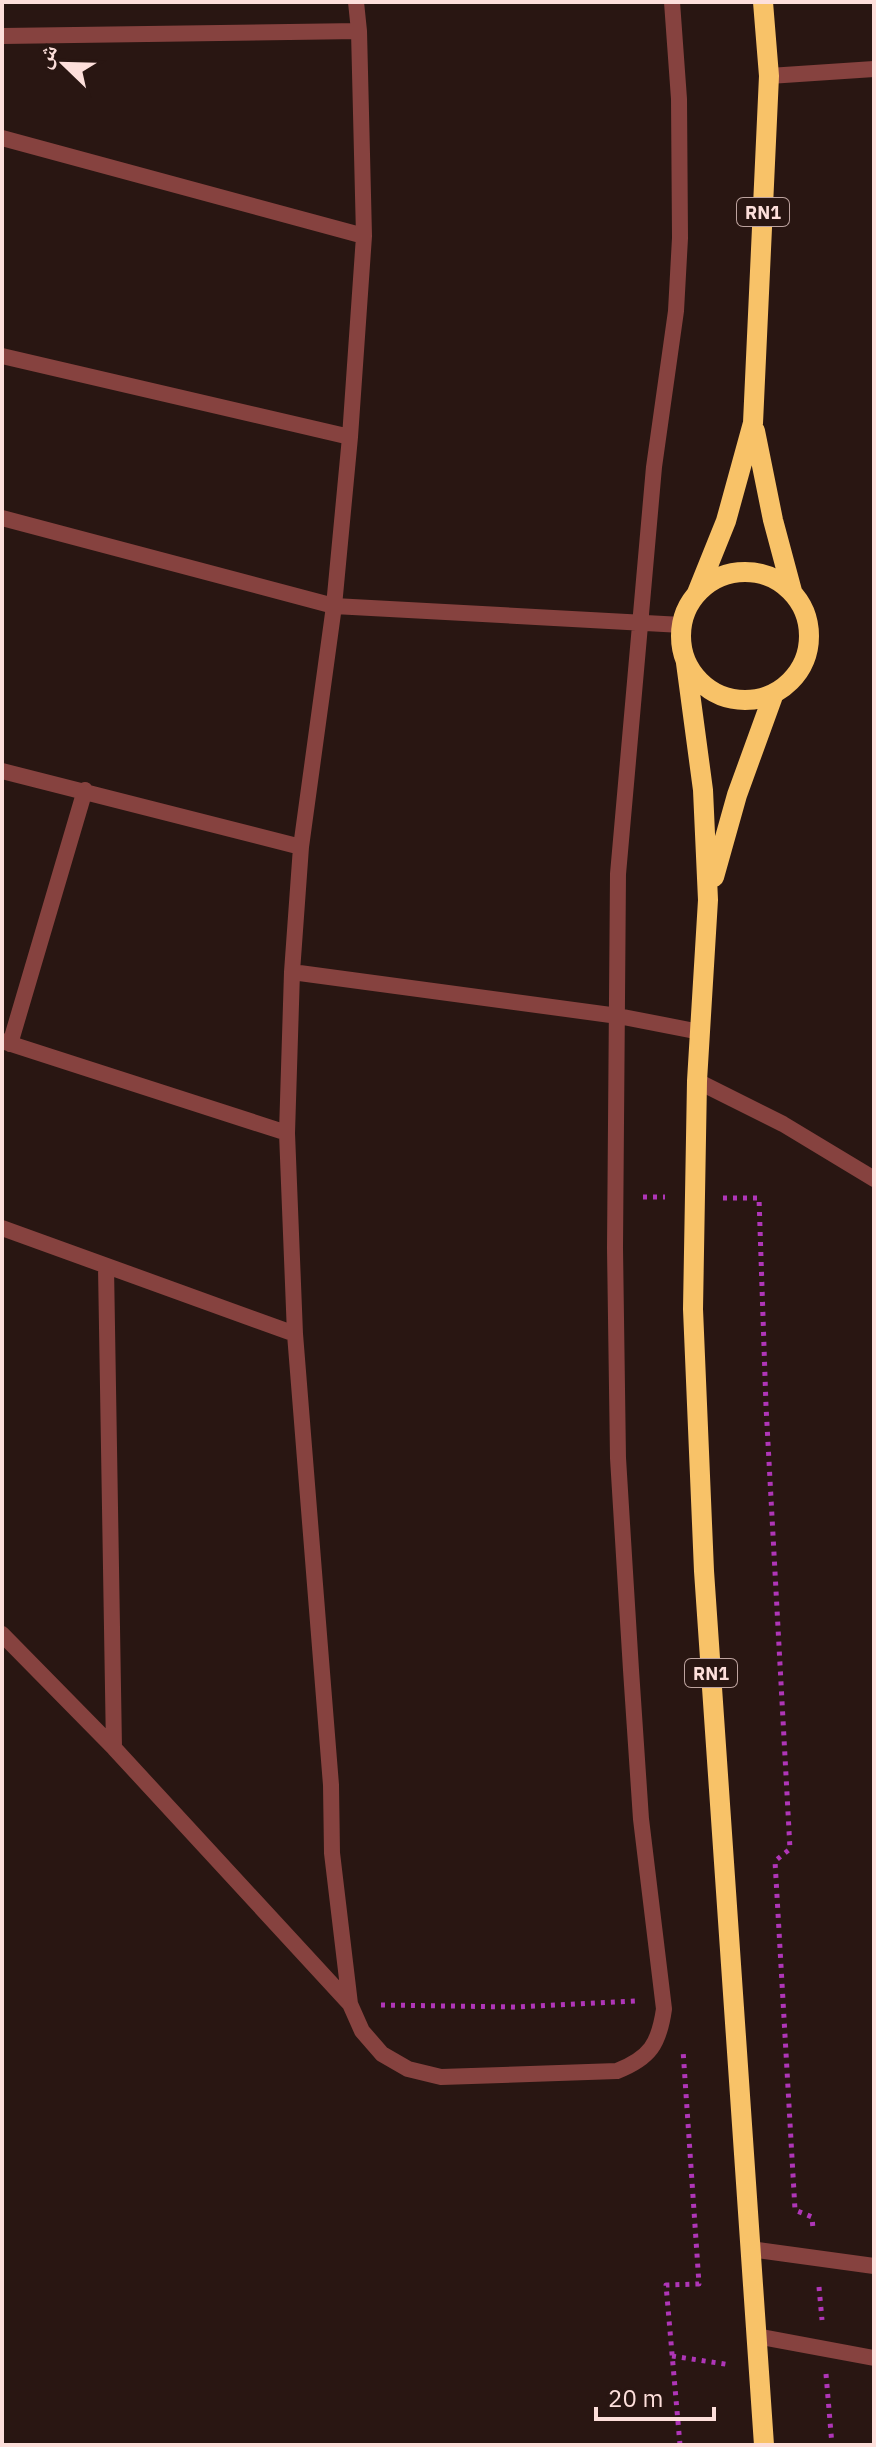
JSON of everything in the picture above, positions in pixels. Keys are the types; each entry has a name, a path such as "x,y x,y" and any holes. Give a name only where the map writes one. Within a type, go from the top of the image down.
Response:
{"main road":[{"name":"RN1","path":"763,2 769,76 753,423 726,521 697,593 685,613 681,644 703,790 708,900 697,1081 693,1309 704,1571 764,2445"},
{"name":"RN1","path":"708,900 737,795 774,693 790,682 802,666 809,647 809,627 804,608 792,591 770,508 753,423"},
{"path":"697,593 713,580 733,572 755,571 775,578 792,591"},
{"path":"686,663 702,683 724,697 757,699 774,693"}],"street":[{"path":"356,2 364,236 334,606 301,847 292,972 287,1133 295,1334 331,1785 332,1853 350,2004 362,2031 382,2054 408,2069 441,2077 617,2071 631,2066 654,2047 661,2029 662,1999 641,1819 618,1458 615,1248 618,874 654,467 676,311 680,238 679,99 672,2"},
{"path":"2,36 359,31"},
{"path":"769,76 874,69"},
{"path":"2,138 364,236"},
{"path":"2,356 350,437"},
{"path":"2,518 334,606 682,625"},
{"path":"2,771 301,847"},
{"path":"85,790 6,1043 287,1133"},
{"path":"292,972 618,1016 700,1032"},
{"path":"697,1081 783,1124 874,1179"},
{"path":"2,1228 295,1334"},
{"path":"106,1267 114,1748"},
{"path":"2,1634 114,1748 350,2004"},
{"path":"750,2249 874,2266 874,2278"},
{"path":"756,2336 874,2358"}],"path":[{"path":"759,1198 768,1438 790,1849 775,1861 795,2210 812,2217 832,2445"},
{"path":"350,2004 515,2007 662,1999"}]}
